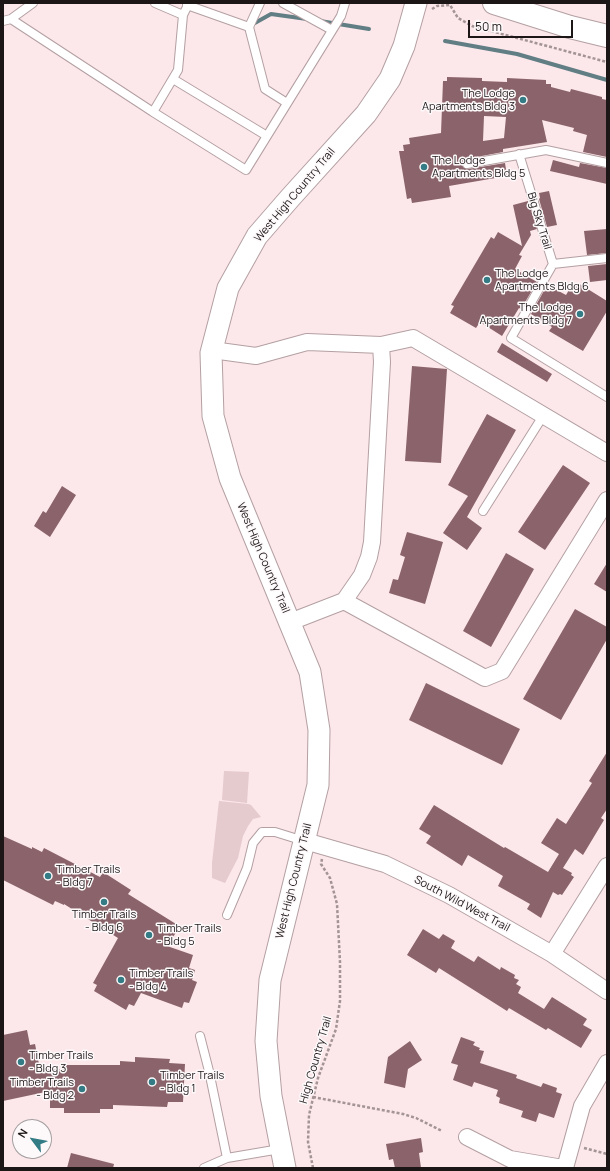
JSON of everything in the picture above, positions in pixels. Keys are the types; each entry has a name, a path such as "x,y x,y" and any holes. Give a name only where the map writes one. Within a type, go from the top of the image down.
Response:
{"main road":[{"path":"494,3 570,27 607,36"}],"street":[{"name":"West High Country Trail","path":"283,1158 271,1096 266,1041 270,980 318,784 319,730 310,672 230,478 213,416 212,350 228,288 258,236 290,198 366,114 390,79 404,46 416,5"},
{"path":"212,350 256,356 307,342 381,345 413,338 607,453"},
{"path":"290,622 344,601 362,575 369,557 372,542 382,362 381,345"},
{"path":"344,601 485,678 502,671 607,500"},
{"name":"South Wild West Trail","path":"305,841 385,864 449,895 552,954 607,991"},
{"path":"552,954 607,866"},
{"path":"467,1137 510,1159 564,1168 582,1106 607,1063"}],"lane":[{"path":"33,3 7,20 246,170 341,16 345,3"},
{"path":"155,3 183,15"},
{"path":"260,3 249,27 265,89 287,104"},
{"path":"283,3 332,30"},
{"path":"153,112 178,70 183,15 188,4 249,27"},
{"path":"173,79 267,136"},
{"path":"467,164 546,150 607,164"},
{"name":"Big Sky Trail","path":"519,154 553,264"},
{"path":"607,258 553,264 512,338 607,397"},
{"path":"483,511 543,416"},
{"path":"228,915 247,868 253,843 262,832 275,832 305,841"},
{"path":"200,1036 209,1071 227,1158"},
{"path":"204,1168 227,1158 283,1158"}],"path":[{"path":"416,5 430,10 437,6 450,5 458,18 472,26 607,62"},
{"name":"High Country Trail","path":"312,1168 308,1142 309,1114 318,1078 336,1029 340,1001 340,962 337,904 330,878 321,864"},
{"path":"313,1097 403,1114 416,1118 442,1131"},
{"path":"571,1144 607,1154"}],"shaded area":[{"path":"224,771 249,772 247,803 222,800"},
{"path":"219,801 251,805 261,817 253,819 248,826 243,836 238,858 225,883 212,878 212,863"}],"building":[{"path":"447,77 482,78 482,81 507,82 507,78 546,80 546,84 551,84 551,87 570,92 571,89 602,97 602,99 607,100 607,157 583,152 587,135 573,131 574,128 542,120 547,142 503,149 503,152 466,159 462,163 463,167 468,169 505,163 507,176 449,186 451,197 412,203 411,198 407,199 399,151 404,151 403,145 410,144 409,138 441,133 443,81 447,81","holes":["484,116 506,117 504,138 483,141"]},
{"path":"553,160 579,167 580,163 607,168 607,184 550,171"},
{"path":"549,191 557,225 547,227 539,199 539,193"},
{"path":"528,201 537,229 530,231 531,235 519,255 522,256 515,269 537,282 521,309 519,308 502,336 480,322 476,328 450,313 454,306 451,305 491,237 494,239 498,232 522,246 513,205"},
{"path":"607,229 607,253 587,255 584,231"},
{"path":"607,264 607,280 590,282 588,266"},
{"name":"The Lodge Apartments Bldg 7","path":"578,283 607,301 607,311 583,351 549,331 552,327 531,314 546,287 550,289 551,287 566,295 572,285 576,287"},
{"path":"502,343 552,374 547,382 497,352"},
{"path":"412,366 447,369 441,463 405,461"},
{"path":"487,414 516,430 467,517 482,528 467,550 443,533 468,496 448,485"},
{"path":"563,465 590,483 545,550 518,532"},
{"path":"62,486 76,495 50,537 34,526 43,511 46,513"},
{"path":"407,532 443,542 425,604 389,593 393,579 398,580 405,557 400,555"},
{"path":"506,553 534,569 491,647 463,631"},
{"path":"607,563 607,592 594,584"},
{"path":"575,609 607,627 607,639 561,720 523,699"},
{"path":"426,683 520,729 502,765 409,720"},
{"path":"607,752 607,809 601,818 604,820 583,855 575,849 563,868 572,873 571,875 574,877 562,895 558,895 553,892 541,918 527,909 530,904 498,886 503,876 468,855 462,866 426,843 431,836 419,829 434,805 504,848 505,847 548,872 559,854 541,843 557,818 566,824 592,783 589,781"},
{"path":"3,836 42,852 44,848 100,877 103,872 131,890 128,894 176,924 173,928 177,931 167,946 193,955 189,968 195,970 192,980 197,982 189,1003 184,1002 182,1008 141,993 134,1006 129,1004 126,1010 94,991 97,985 93,983 118,938 64,904 55,901 53,905 3,880"},
{"path":"423,929 439,939 443,934 455,941 451,948 474,962 478,956 500,970 501,967 515,975 514,978 519,980 516,984 521,987 518,993 544,1009 552,997 587,1019 583,1025 592,1030 581,1048 548,1028 546,1030 509,1008 507,1011 439,968 436,973 407,955"},
{"path":"27,1030 30,1045 35,1044 40,1069 65,1069 65,1065 120,1065 120,1061 135,1062 135,1057 170,1059 169,1063 185,1064 183,1102 168,1102 167,1107 113,1105 113,1109 100,1109 100,1113 64,1113 64,1108 50,1108 50,1091 3,1101 3,1035"},
{"path":"461,1037 475,1042 473,1045 480,1048 479,1050 484,1051 480,1063 517,1075 516,1078 541,1087 543,1083 557,1088 556,1092 562,1094 554,1118 539,1113 536,1122 521,1117 523,1111 499,1103 500,1098 496,1096 498,1090 474,1082 472,1087 453,1080 458,1065 451,1063"},
{"path":"410,1041 422,1060 408,1069 405,1088 384,1083 388,1057"},
{"path":"421,1138 423,1152 419,1153 421,1168 395,1168 393,1159 389,1160 386,1144"},
{"path":"71,1153 114,1164 113,1168 67,1168"}],"waterway":[{"path":"253,24 271,14 307,19"},
{"path":"320,21 369,29"},
{"path":"445,41 517,54 607,80"}],"place":[{"name":"The Lodge Apartments Bldg 3","path":"523,100"},
{"name":"The Lodge Apartments Bldg 5","path":"424,167"},
{"name":"The Lodge Apartments Bldg 6","path":"487,280"},
{"name":"The Lodge Apartments Bldg 7","path":"580,314"},
{"name":"Timber Trails - Bldg 7","path":"48,876"},
{"name":"Timber Trails - Bldg 6","path":"104,902"},
{"name":"Timber Trails - Bldg 5","path":"149,935"},
{"name":"Timber Trails - Bldg 4","path":"121,980"},
{"name":"Timber Trails - Bldg 3","path":"21,1062"},
{"name":"Timber Trails - Bldg 1","path":"152,1082"},
{"name":"Timber Trails - Bldg 2","path":"82,1089"}]}
